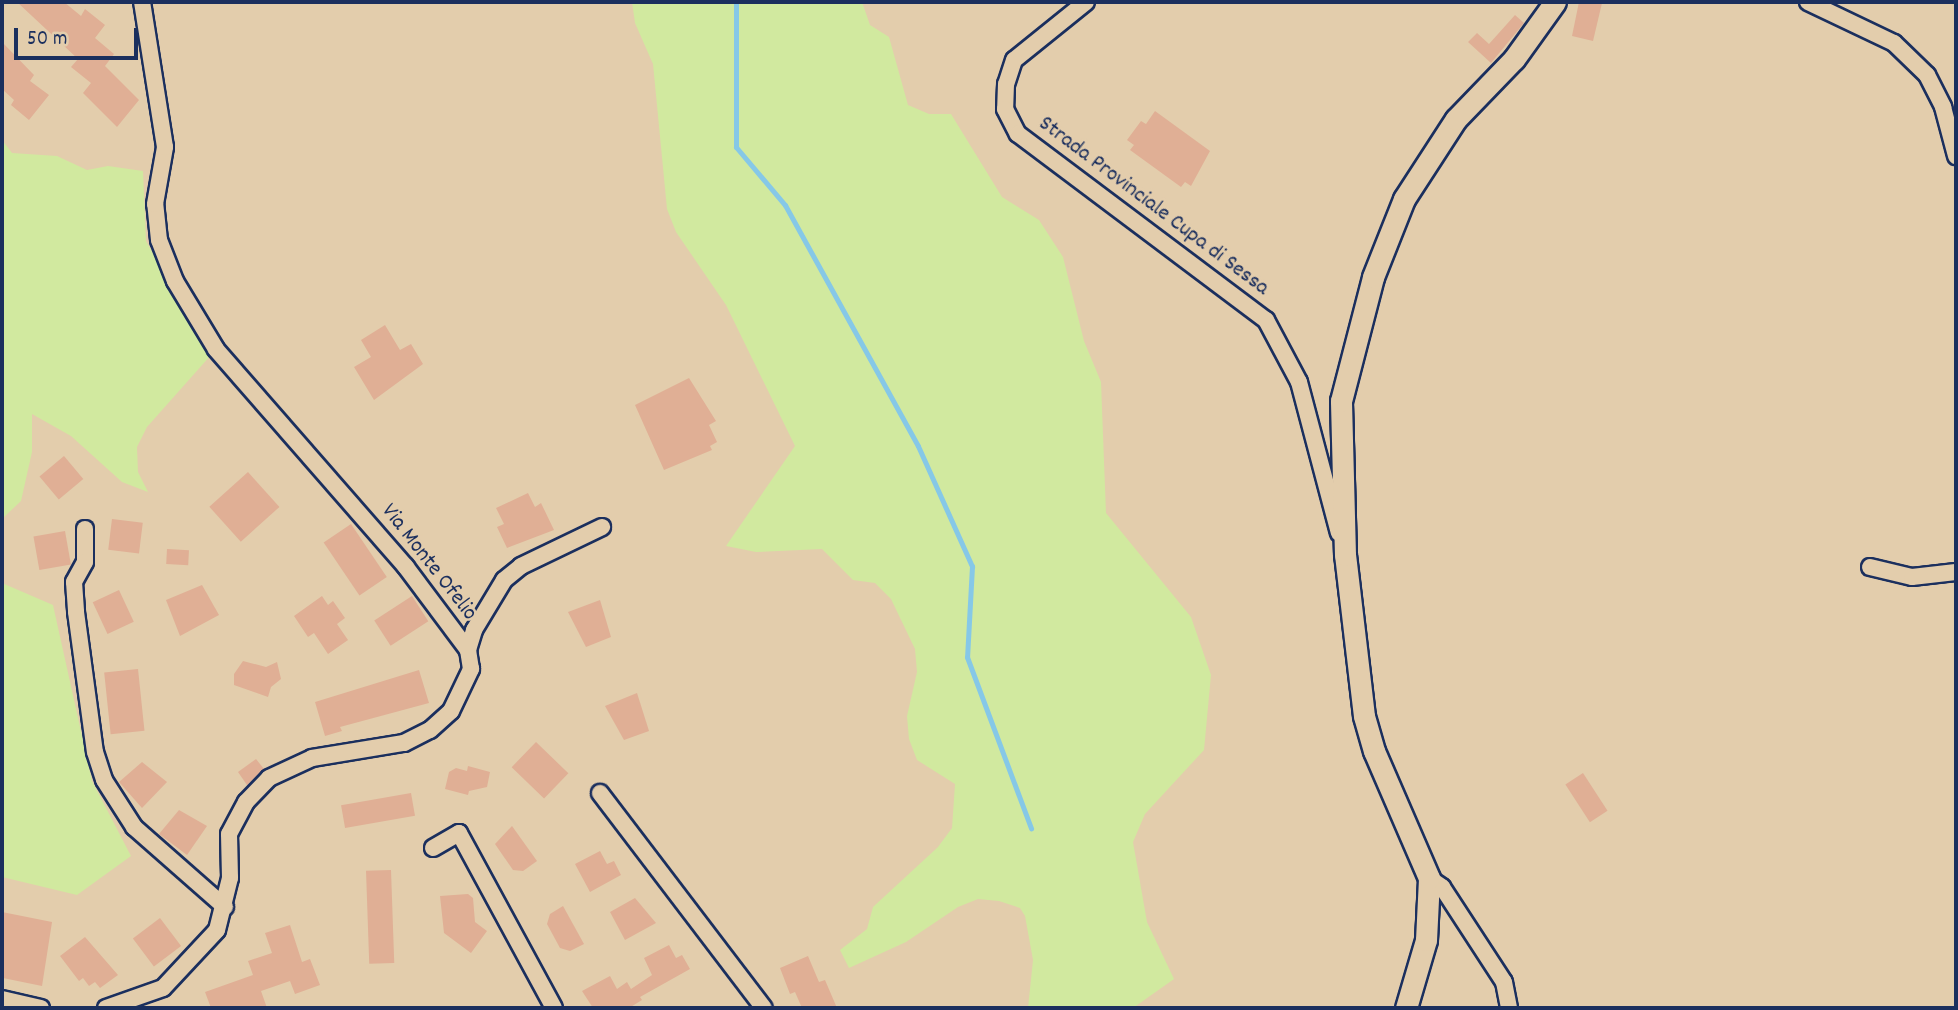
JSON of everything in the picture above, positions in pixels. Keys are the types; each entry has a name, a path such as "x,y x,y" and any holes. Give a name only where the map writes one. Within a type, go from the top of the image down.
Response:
{"street":[{"name":"Via Monte Ofelio","path":"106,1008 163,988 217,930 225,907 229,834 246,802 269,778 312,758 404,743 430,730 451,711 465,689 471,668 468,650 406,567 216,349 175,281 159,240 155,204 165,147 142,2"},
{"name":"Strada Provinciale Cupa di Sessa","path":"1086,2 1014,60 1006,84 1005,109 1018,134 1266,320 1299,382 1345,555"},
{"path":"1406,1008 1426,940 1429,878 1374,751 1364,716 1345,555 1340,401 1373,276 1424,161 1456,119 1545,22 1555,2"},
{"path":"1808,2 1894,43 1927,75 1943,107 1956,156"},
{"path":"468,650 474,630 504,580 521,566 602,527"},
{"path":"85,530 85,562 74,582 76,612 95,752 104,780 143,837 225,907"},
{"path":"1870,567 1912,577 1956,572"},
{"path":"600,793 764,1008"},
{"path":"433,848 459,833 554,1008"},
{"path":"1429,878 1441,887 1504,982 1509,1008"},
{"path":"2,999 41,1008"}],"green space":[{"path":"632,2 862,2 870,25 889,37 908,105 929,114 951,114 1002,197 1039,220 1063,257 1084,341 1101,382 1106,513 1191,617 1211,675 1204,750 1145,814 1133,842 1147,922 1174,979 1133,1008 1028,1008 1033,960 1025,916 1020,908 999,901 978,899 958,907 906,942 849,968 840,950 867,929 873,907 938,847 952,828 955,784 917,760 909,739 907,716 917,672 915,649 891,599 875,583 853,580 822,549 756,552 726,546 795,446 726,305 676,232 667,209 653,64 635,23"},
{"path":"2,140 12,153 57,156 87,170 108,166 143,171 146,241 211,355 147,427 137,447 138,472 148,492 122,482 71,436 32,414 32,452 21,501 2,519"},
{"path":"2,583 53,605 92,781 131,856 77,895 2,877"}],"building":[{"path":"17,2 64,2 81,16 85,9 105,25 95,38 114,54 105,66 139,100 117,127 83,93 91,83 71,67 78,59"},
{"path":"1579,2 1602,3 1593,41 1572,36"},
{"path":"1515,15 1524,23 1491,63 1468,42 1477,33 1489,44"},
{"path":"2,42 34,75 30,81 49,95 29,120 11,105 14,100 2,89"},
{"path":"1155,111 1210,151 1191,186 1185,182 1181,187 1130,150 1134,145 1127,140 1141,121 1146,124"},
{"path":"385,325 400,350 411,344 423,364 374,400 354,367 371,357 361,340"},
{"path":"689,378 716,421 709,425 717,442 710,446 712,450 664,470 635,405"},
{"path":"64,456 83,479 59,500 39,477"},
{"path":"248,472 279,507 241,542 209,507"},
{"path":"528,493 535,507 541,503 554,530 507,548 497,527 504,524 496,508"},
{"path":"112,519 143,523 139,554 108,550"},
{"path":"351,524 387,577 359,596 324,542"},
{"path":"65,531 71,564 39,570 33,537"},
{"path":"167,549 189,550 188,565 166,564"},
{"path":"202,585 219,615 180,636 166,600"},
{"path":"119,590 134,622 108,634 93,602"},
{"path":"322,596 328,605 333,601 345,618 337,624 348,640 328,654 314,633 308,637 294,616"},
{"path":"412,596 428,621 391,646 374,621"},
{"path":"600,600 611,637 586,647 568,612"},
{"path":"243,661 266,667 277,662 281,679 271,687 268,697 234,685 234,674"},
{"path":"138,669 144,731 111,734 104,673"},
{"path":"419,670 429,703 340,727 342,731 325,736 315,702"},
{"path":"637,693 649,731 624,740 605,706"},
{"path":"536,742 568,773 544,798 512,767"},
{"path":"256,759 264,769 247,785 238,772"},
{"path":"142,762 167,782 142,808 119,782"},
{"path":"468,766 490,772 487,787 469,791 468,795 445,789 449,772 456,768 467,771"},
{"path":"1583,773 1608,811 1590,822 1565,784"},
{"path":"411,793 415,816 345,828 341,805"},
{"path":"179,810 207,826 187,855 159,834"},
{"path":"512,826 537,861 523,871 513,870 495,844"},
{"path":"600,851 607,864 614,861 621,875 590,892 575,864"},
{"path":"391,870 394,963 369,964 366,871"},
{"path":"468,894 473,898 475,922 487,931 471,953 444,933 440,896"},
{"path":"635,898 656,923 625,940 610,912"},
{"path":"563,906 584,944 570,951 560,948 547,924 550,914"},
{"path":"2,912 52,922 42,986 3,978"},
{"path":"160,918 181,946 154,966 133,938"},
{"path":"290,925 302,962 310,959 320,985 295,994 290,981 261,991 267,1008 211,1008 205,992 253,975 248,961 272,953 265,933"},
{"path":"85,937 118,975 100,988 95,982 89,986 83,978 79,981 60,956"},
{"path":"669,945 676,958 682,955 690,969 640,997 642,1000 629,1008 593,1008 582,991 610,976 617,989 627,982 631,989 652,975 644,958"},
{"path":"808,956 819,982 825,980 837,1008 802,1008 795,992 790,994 780,968"}],"waterway":[{"path":"736,2 736,147 785,205 918,446 972,566 967,657 1031,828"}]}
